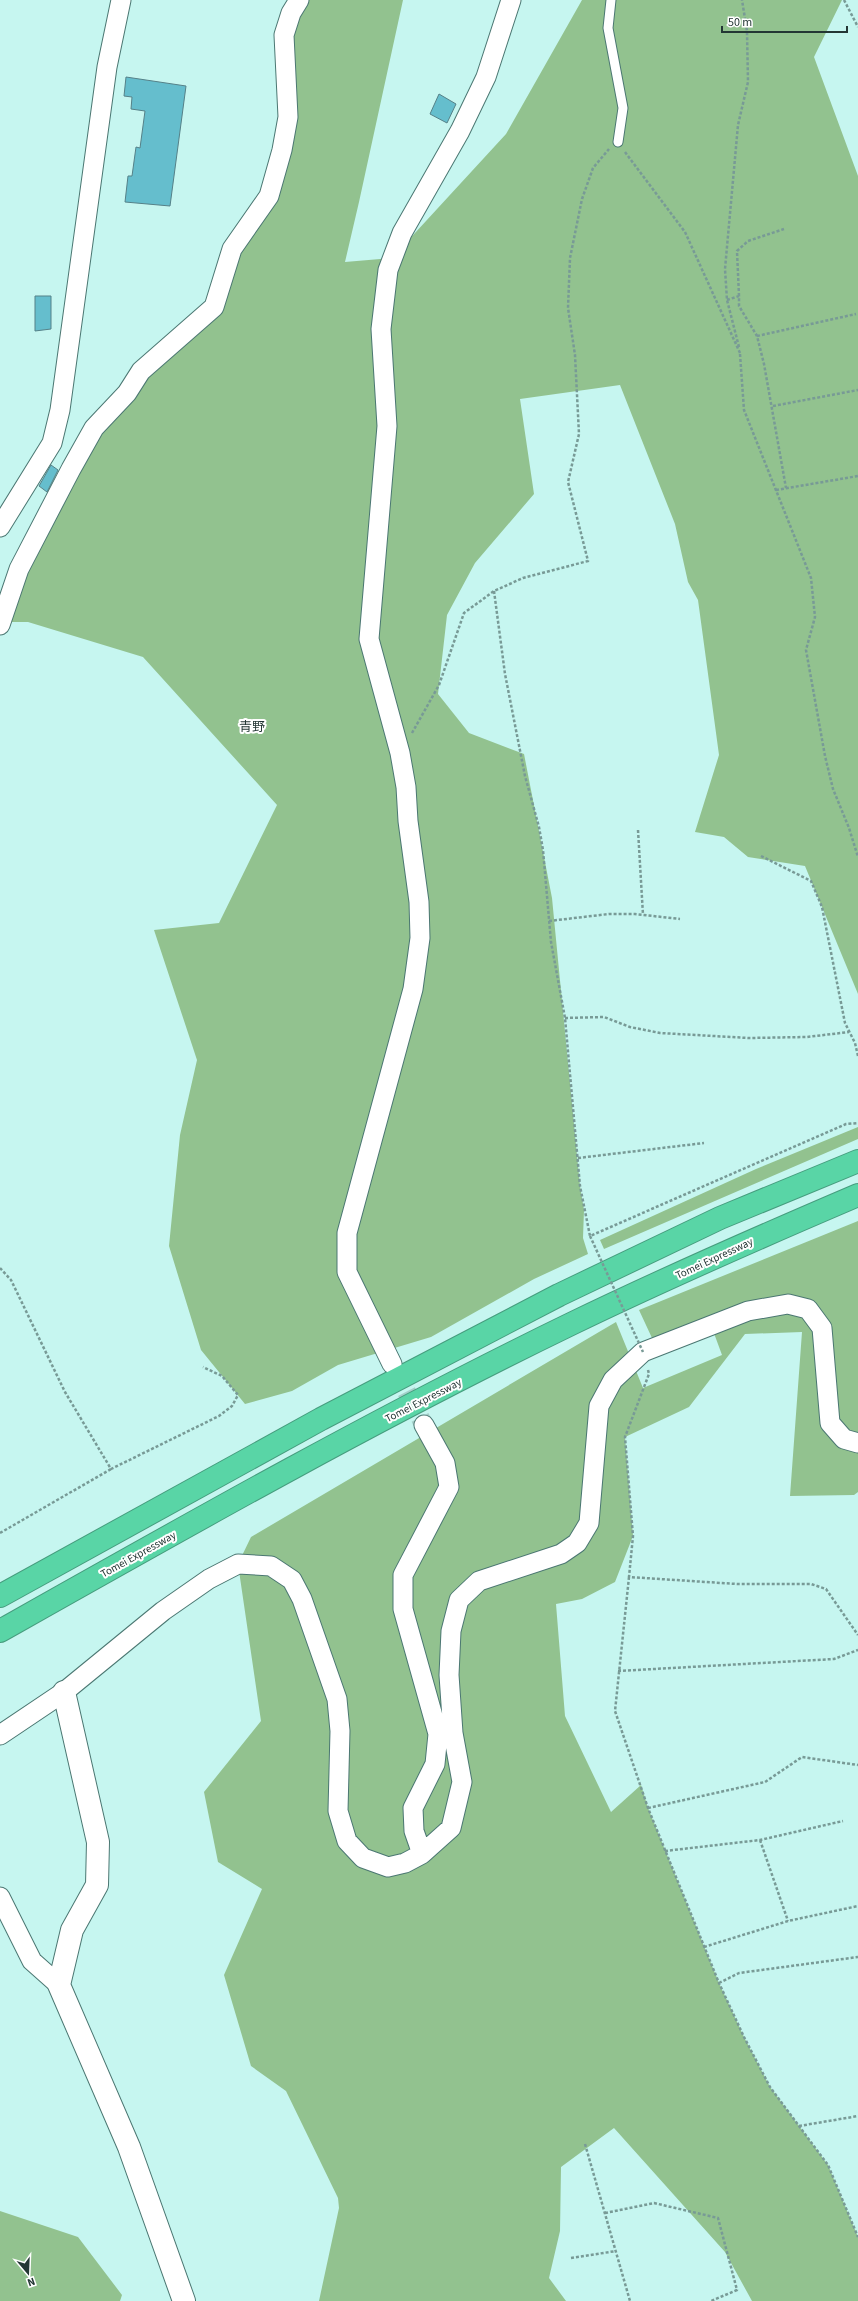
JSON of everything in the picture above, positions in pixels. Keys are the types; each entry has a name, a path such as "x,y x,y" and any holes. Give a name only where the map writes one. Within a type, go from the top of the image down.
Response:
{"highway":[{"path":"0,1596 321,1419 558,1295 720,1218 858,1161"},
{"name":"Tomei Expressway","path":"0,1631 335,1445 570,1324 736,1247 858,1195"}],"street":[{"path":"0,527 52,443 60,410 107,68 121,0"},
{"path":"0,625 19,569 70,469 94,428 127,393 141,371 214,307 232,249 269,196 282,150 288,117 284,35 291,13 299,0"},
{"path":"392,1364 348,1272 347,1233 413,989 420,938 419,902 408,821 406,787 400,753 369,640 387,426 381,329 388,270 402,233 460,131 486,77 511,0"},
{"path":"0,1736 64,1692 163,1611 209,1579 238,1564 271,1566 292,1580 302,1599 337,1699 340,1730 338,1811 347,1841 363,1858 388,1867 405,1863 422,1854 451,1828 462,1782 453,1733 449,1675 451,1631 459,1600 480,1581 562,1554 577,1543 589,1523 599,1406 613,1380 645,1359 748,1311 788,1304 808,1309 822,1328 830,1423 844,1439 858,1443"},
{"path":"422,1854 414,1831 413,1808 435,1764 438,1734 403,1609 402,1575 449,1487 445,1463 424,1425"},
{"path":"59,1985 72,1930 97,1885 98,1842 64,1692"},
{"path":"0,1896 32,1961 59,1985 129,2148 184,2301"}],"lane":[{"path":"611,0 608,28 623,108 618,142"}],"path":[{"path":"742,0 747,31 748,82 738,125 732,206 726,244 727,300 740,353 744,410 811,578 815,617 806,650 831,782 849,828 858,857"},
{"path":"844,0 858,27"},
{"path":"400,753 439,685 464,613 494,591 523,578 588,561 568,482 579,434 575,355 568,308 570,258 582,200 593,168 605,152 618,142 685,232 740,353"},
{"path":"784,228 748,241 737,251 739,306 757,336 773,406 775,430 786,488"},
{"path":"727,300 739,296"},
{"path":"757,336 856,314"},
{"path":"773,406 858,390"},
{"path":"776,490 858,476"},
{"path":"494,591 505,674 525,776 539,827 551,942 565,1018 580,1186 590,1236 645,1359 649,1374 625,1437 633,1536 615,1711 648,1808 719,1984 770,2087 828,2165 858,2237"},
{"path":"638,830 643,915"},
{"path":"761,856 811,881 822,907 845,1023 858,1056"},
{"path":"549,921 609,914 643,915 680,920"},
{"path":"565,1018 604,1017 630,1027 660,1033 749,1038 807,1037 849,1032"},
{"path":"590,1236 846,1124 858,1123"},
{"path":"578,1158 704,1143"},
{"path":"0,1268 11,1280 65,1392 111,1469"},
{"path":"0,1533 111,1469 219,1416 232,1406 238,1395 222,1376 203,1366"},
{"path":"629,1577 737,1584 811,1584 826,1589 858,1635"},
{"path":"618,1672 834,1659 858,1650"},
{"path":"648,1808 765,1782 802,1757 858,1765"},
{"path":"665,1851 760,1840 843,1820"},
{"path":"760,1840 788,1921"},
{"path":"704,1947 788,1921 858,1906"},
{"path":"719,1984 739,1973 858,1957"},
{"path":"800,2126 858,2116"},
{"path":"585,2144 630,2301"},
{"path":"605,2213 654,2203 718,2218 737,2290 711,2301"},
{"path":"571,2258 616,2251"}],"green space":[{"path":"302,0 403,0 345,262 392,258 506,134 582,0 842,0 814,57 858,176 858,994 805,866 748,857 724,837 695,832 719,755 698,600 688,582 675,524 620,385 520,399 534,494 475,563 447,615 438,694 469,733 524,754 552,898 580,1186 584,1210 583,1238 588,1254 534,1279 431,1337 338,1365 292,1391 245,1404 201,1350 169,1246 180,1135 197,1060 154,930 219,923 277,805 143,657 28,622 3,622 81,442 214,307 232,250 269,196 289,70 294,16"},
{"path":"858,1127 858,1139 604,1249 600,1240 756,1169"},
{"path":"858,1221 858,1492 854,1495 790,1496 802,1332 745,1334 689,1407 625,1437 633,1536 615,1582 582,1599 556,1604 565,1716 611,1812 641,1785 648,1808 719,1983 744,2037 770,2087 828,2165 858,2237 858,2301 752,2301 725,2252 614,2128 561,2167 560,2231 549,2278 566,2301 319,2301 339,2208 338,2198 286,2091 251,2066 224,1975 262,1889 218,1862 204,1792 261,1721 238,1564 251,1537 616,1322 643,1388 722,1355 708,1317 652,1338 639,1310"},
{"path":"0,2211 78,2237 122,2295 120,2301 0,2301"}],"building":[{"path":"126,77 186,86 170,206 125,202 128,176 132,176 136,147 140,148 145,111 131,109 132,97 124,96"},
{"path":"439,94 456,104 447,123 430,114"},
{"path":"35,296 51,296 51,329 35,331"},
{"path":"51,465 58,470 47,492 39,486"}],"tunnel":[{"path":"393,1366 424,1425"}],"district":[{"name":"青野","path":"252,726"}]}
